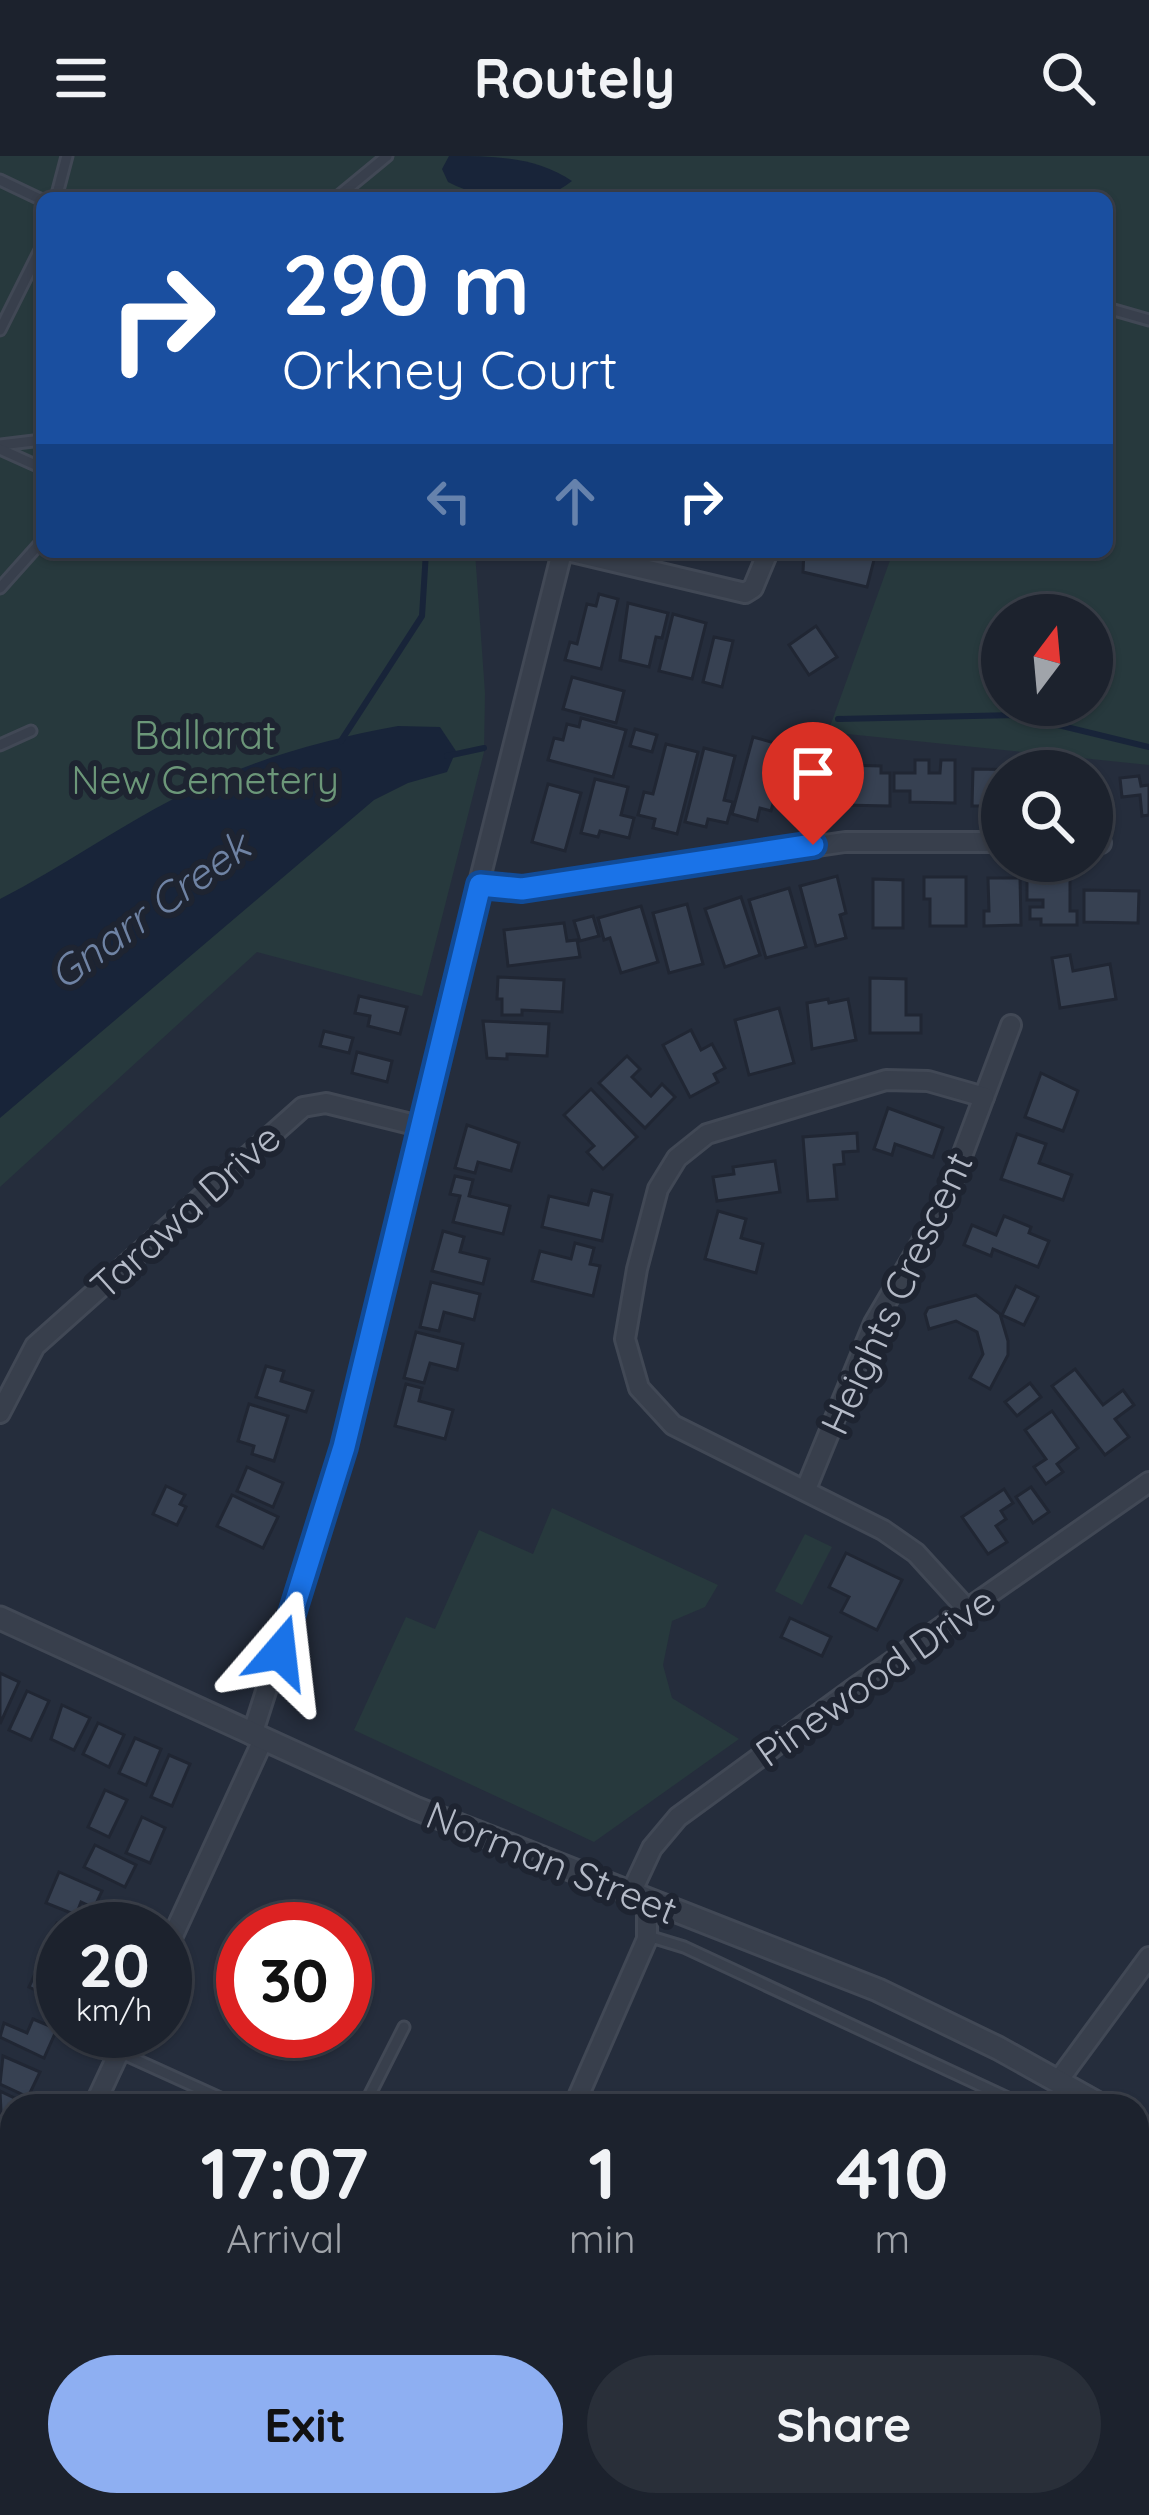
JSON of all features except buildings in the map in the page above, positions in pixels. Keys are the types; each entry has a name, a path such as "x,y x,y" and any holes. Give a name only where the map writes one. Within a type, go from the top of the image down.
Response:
{"street":[{"path":"186,1902 257,1737 344,1447 561,558"},
{"path":"597,558 745,593 753,587 765,558"},
{"path":"480,885 522,889 845,842 981,842"},
{"name":"Heights Crescent","path":"806,1489 874,1323 944,1204 1011,1025"},
{"path":"967,1610 901,1541 673,1425 639,1388 627,1354 626,1323 658,1190 677,1157 707,1134 895,1079 918,1079 984,1097"},
{"name":"Tarawa Drive","path":"0,1413 35,1346 303,1107 326,1103 419,1126"},
{"name":"Pinewood Drive","path":"638,1898 652,1848 670,1824 1149,1482"},
{"name":"Norman Street","path":"0,1618 415,1808 878,1990 1058,2080 1071,2094"},
{"path":"579,2094 647,1936 638,1898"},
{"path":"1058,2080 1149,1957"},
{"path":"100,2094 116,2058"}],"lane":[{"path":"58,192 67,156"},
{"path":"343,192 387,156"},
{"path":"0,180 36,197"},
{"path":"0,330 36,258"},
{"path":"1113,310 1149,320"},
{"path":"0,447 36,441"},
{"path":"0,447 36,465"},
{"path":"0,588 36,548"},
{"path":"0,745 31,731"},
{"name":"Norman Street","path":"647,1936 684,1947 999,2094"},
{"path":"370,2094 404,2027"},
{"path":"132,2058 212,2094"}],"green space":[{"name":"Ballarat New Cemetery","path":"0,156 1149,156 1149,765 1113,761 1113,750 1003,750 828,732 891,558 1113,558 1113,192 36,192 36,558 475,558 485,693 484,752 422,996 257,952 0,1187"},
{"path":"552,1508 718,1585 705,1607 672,1621 663,1665 672,1698 739,1739 594,1842 354,1730 406,1617 435,1629 479,1530 533,1554"},
{"path":"805,1534 832,1547 802,1605 775,1591"}],"water":[{"path":"449,156 497,157 528,162 572,181 553,192 473,192 448,182 442,169"},
{"path":"398,726 440,727 456,751 447,772 408,783 374,800 0,1118 0,899 204,784 285,753"}],"waterway":[{"name":"Gnarr Creek","path":"341,741 422,616 426,558"},
{"path":"838,719 1017,715 1149,747"},
{"path":"447,756 484,748"}],"route":[{"path":"280,1652 344,1447 480,885 522,889 813,845"}]}
